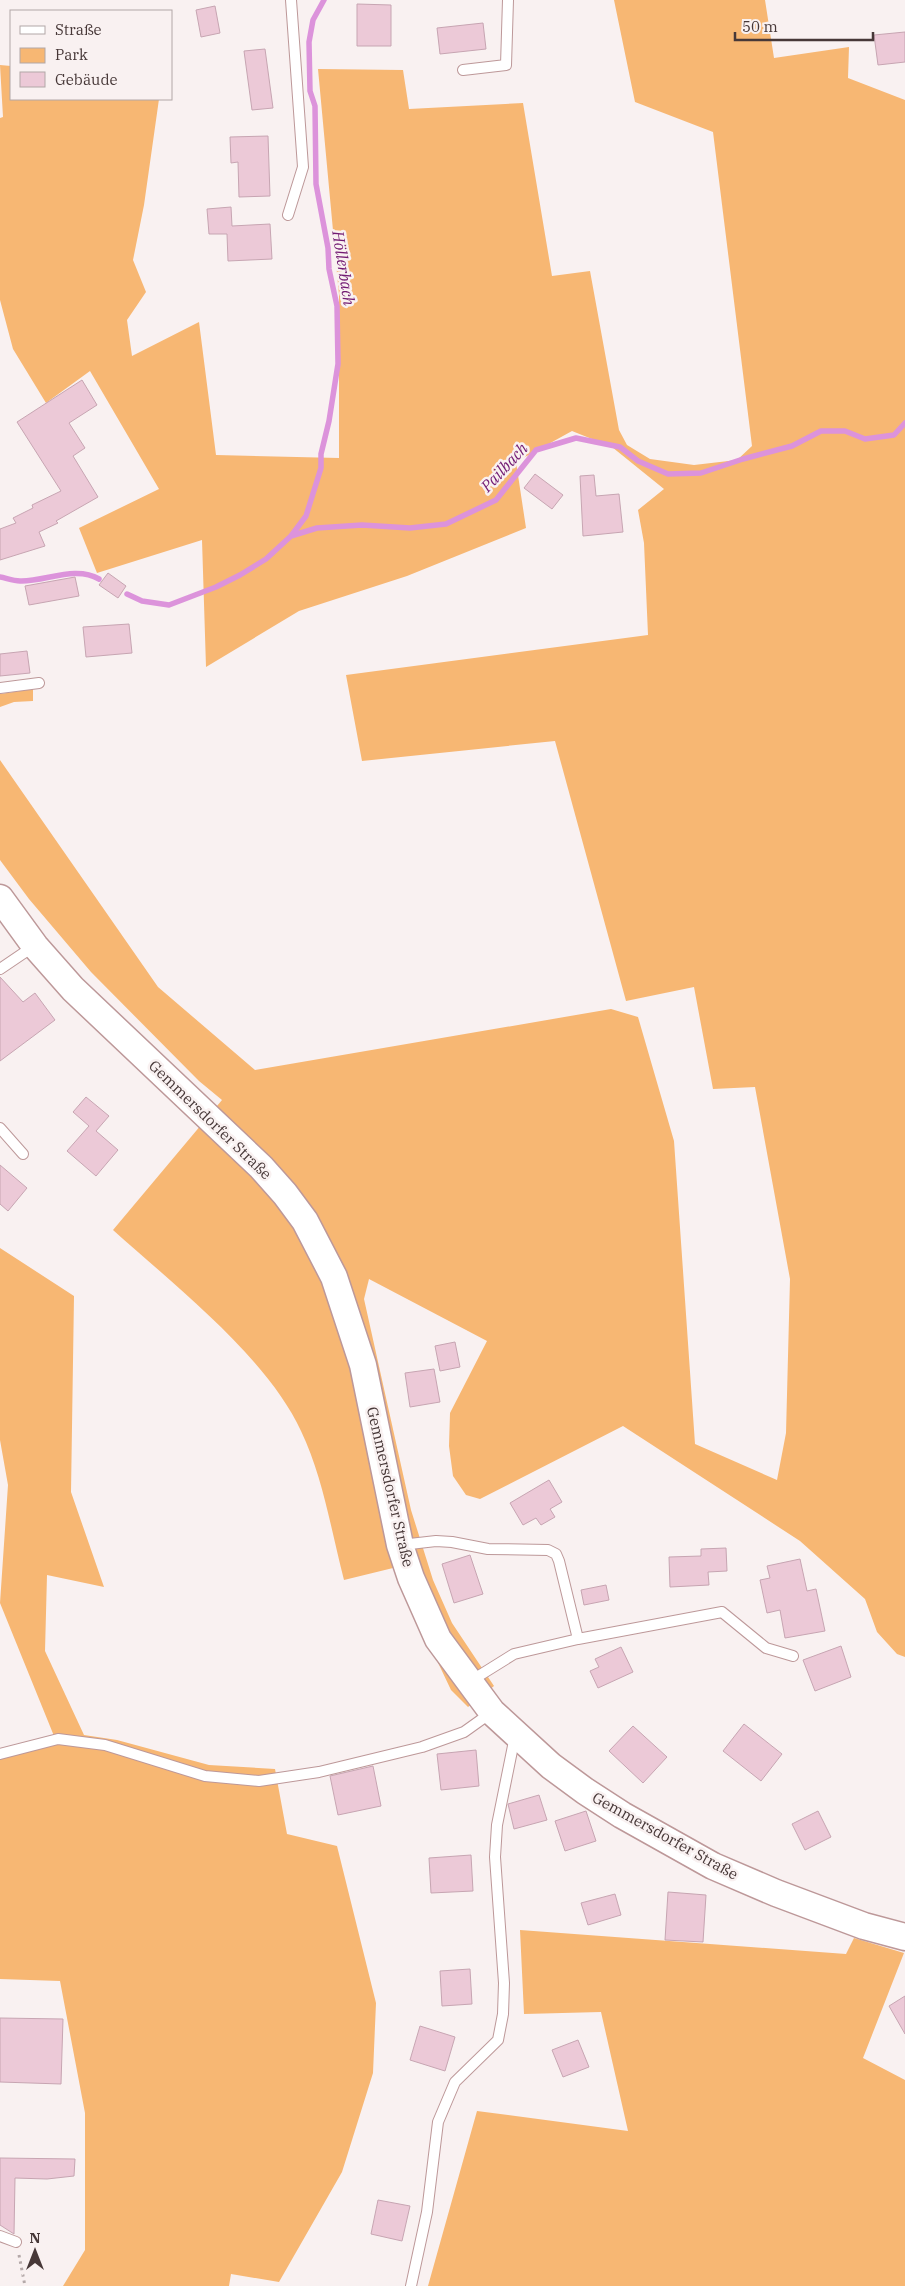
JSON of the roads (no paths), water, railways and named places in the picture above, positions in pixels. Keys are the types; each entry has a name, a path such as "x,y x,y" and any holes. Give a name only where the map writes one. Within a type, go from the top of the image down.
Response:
{"main road":[{"name":"Gemmersdorfer Straße","path":"0,898 35,946 73,989 261,1167 285,1194 305,1221 334,1277 363,1365 400,1545 411,1578 438,1639 492,1712 551,1766 585,1791 622,1815 713,1866 837,1916 905,1937"}],"lane":[{"path":"288,215 303,167 291,0"},
{"path":"463,70 506,65 508,0"},
{"path":"0,688 39,683"},
{"path":"0,969 35,946"},
{"path":"0,1128 23,1154"},
{"path":"400,1545 436,1541 488,1549 548,1550 556,1554 578,1638"},
{"path":"468,1682 514,1654 578,1638 722,1612 766,1648 793,1656"},
{"path":"0,1754 58,1740 105,1745 205,1776 258,1781 319,1772 422,1747 464,1732 492,1712"},
{"path":"411,2286 427,2212 438,2122 455,2082 498,2040 503,2014 504,1983 495,1857 497,1825 515,1735"},
{"path":"0,2236 16,2242"}],"waterway":[{"name":"Höllerbach","path":"291,536 306,516 321,468 321,454 329,421 338,364 337,306 329,269 328,248 316,184 315,106 310,91 309,42 313,20 324,0"},
{"name":"Pailbach","path":"127,594 142,601 169,605 216,587 240,575 266,559 291,536 317,528 362,525 410,528 446,524 496,500 536,450 576,438 620,447 638,461 668,474 701,473 792,446 821,431 845,431 865,439 894,435 905,423"},
{"name":"Pailbach","path":"0,577 17,581 30,581 60,575 80,574 90,575 99,579"}]}
